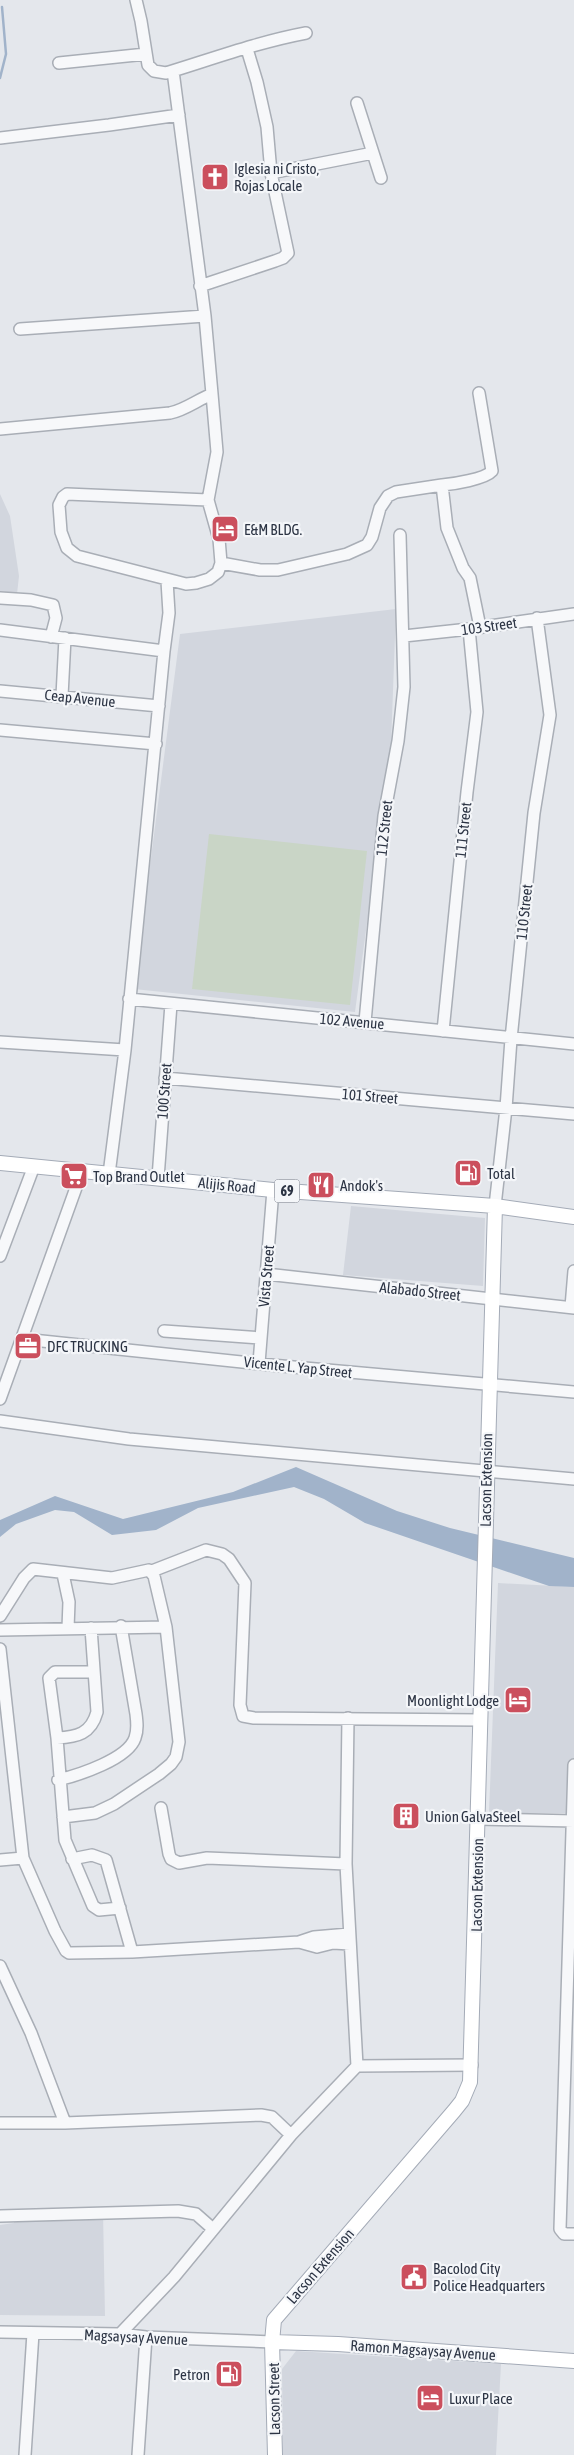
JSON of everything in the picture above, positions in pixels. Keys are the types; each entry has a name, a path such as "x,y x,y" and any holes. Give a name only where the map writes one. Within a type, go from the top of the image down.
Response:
{"main road":[{"name":"Alijis Road","path":"0,1163 273,1190 494,1206 574,1217"},
{"name":"Lacson Extension","path":"272,2342 273,2325 277,2316 462,2101 470,2082 479,1819 483,1568 486,1523 488,1384 494,1206"},
{"name":"Ramon Magsaysay Avenue","path":"272,2342 338,2344 574,2361"},
{"name":"Lacson Street","path":"272,2342 275,2455"}],"street":[{"path":"136,0 148,65 154,71 166,73 247,49 264,42 306,33"},
{"path":"200,286 283,258 288,253 272,173 267,127 247,49"},
{"path":"59,63 146,54"},
{"path":"173,70 205,316 217,452 208,500 219,539 221,563 218,572 209,579 196,584 167,581 154,574 84,559 72,553 63,542 59,505 63,497 74,494 208,500"},
{"path":"357,103 381,178"},
{"path":"0,138 179,115"},
{"path":"272,173 373,153"},
{"path":"20,329 205,316"},
{"path":"221,563 260,570 278,570 347,554 367,545 372,537 380,508 388,496 396,492 442,485 490,474 492,471 479,393"},
{"path":"0,429 170,413 182,410 195,401 212,394"},
{"name":"111 Street","path":"442,485 447,528 463,568 470,578 477,712 443,1031"},
{"name":"112 Street","path":"365,1022 384,816 398,741 404,687 400,535"},
{"path":"109,1174 125,1050 164,651 170,613 167,581"},
{"path":"0,598 31,600 53,605 56,618 51,637"},
{"name":"103 Street","path":"404,636 574,614"},
{"name":"110 Street","path":"494,1206 506,1108 511,1039 534,813 550,715 537,618"},
{"path":"0,630 164,651"},
{"path":"62,696 65,638"},
{"name":"Ceap Avenue","path":"0,690 159,706"},
{"path":"0,730 156,744"},
{"name":"102 Avenue","path":"129,999 574,1044"},
{"name":"100 Street","path":"158,1178 171,1004"},
{"path":"0,1042 125,1050"},
{"name":"101 Street","path":"165,1078 574,1114"},
{"path":"0,1256 34,1166"},
{"path":"0,1399 82,1171"},
{"name":"Vista Street","path":"259,1363 273,1190"},
{"path":"573,1308 574,1270"},
{"name":"Alabado Street","path":"266,1274 573,1308"},
{"path":"164,1331 261,1338"},
{"name":"Vicente L. Yap Street","path":"23,1339 574,1392"},
{"path":"0,1421 148,1441 574,1478"},
{"path":"0,1616 33,1569 63,1574 112,1578 148,1570 152,1571 206,1550 212,1550 230,1559 245,1583 240,1704 243,1716 254,1718 480,1720"},
{"path":"63,1817 104,1810 160,1774 176,1757 179,1742 166,1627 152,1571"},
{"path":"63,1574 69,1602 68,1628"},
{"path":"0,1630 120,1626 166,1627"},
{"path":"58,1780 86,1773 106,1764 135,1740 136,1714 120,1626"},
{"path":"57,1738 77,1736 92,1726 96,1712 90,1628"},
{"path":"0,1649 1,1671 24,1858 55,1931 66,1951 69,1953 132,1952 299,1942 317,1936 350,1939"},
{"path":"92,1672 55,1672 49,1678 57,1738 58,1780 65,1840 93,1906 99,1910 120,1908"},
{"path":"348,1718 346,1864 357,2066"},
{"path":"574,1765 560,2229 564,2234 574,2234"},
{"path":"161,1808 169,1854 171,1859 179,1863 207,1858 346,1864"},
{"path":"479,1819 573,1821"},
{"path":"72,1859 92,1855 106,1860 132,1952"},
{"path":"0,1860 24,1858"},
{"path":"0,1966 41,2057 65,2123"},
{"path":"120,2334 174,2277 291,2135 357,2066 472,2065"},
{"path":"0,2123 65,2123 261,2115 272,2118 291,2135"},
{"path":"0,2216 178,2211 196,2214 213,2229"},
{"name":"Magsaysay Avenue","path":"0,2332 120,2334 146,2337 272,2342"},
{"path":"25,2455 33,2333"},
{"path":"138,2455 146,2337"}],"shaded area":[{"path":"0,494 10,516 19,576 17,594 0,591"},
{"path":"396,609 391,745 355,1012 134,989 180,634"},
{"path":"351,1206 485,1218 483,1286 343,1275"},
{"name":"Moonlight Lodge","path":"498,1583 574,1587 574,1813 489,1813"},
{"path":"103,2211 105,2316 0,2315 0,2225 14,2223 14,2215"},
{"path":"296,2351 501,2364 496,2455 283,2455 282,2369"}],"green space":[{"path":"209,834 367,851 350,1005 192,989"}],"water":[{"path":"296,1467 397,1511 450,1528 574,1558 574,1587 549,1586 365,1523 324,1499 294,1487 198,1508 156,1530 112,1535 74,1512 55,1510 16,1524 0,1537 0,1520 55,1496 123,1519 233,1492"}],"waterway":[{"path":"0,78 6,54 2,7"}],"place":[{"name":"Iglesia ni Cristo, Rojas Locale","path":"215,177"},
{"name":"E&M BLDG.","path":"225,529"},
{"name":"Total","path":"468,1173"},
{"name":"Top Brand Outlet","path":"74,1176"},
{"name":"Andok's","path":"321,1185"},
{"name":"DFC TRUCKING","path":"28,1346"},
{"name":"Moonlight Lodge","path":"518,1700"},
{"name":"Union GalvaSteel","path":"406,1816"},
{"name":"Bacolod City Police Headquarters","path":"414,2277"},
{"name":"Petron","path":"229,2374"},
{"name":"Luxur Place","path":"430,2398"}]}
